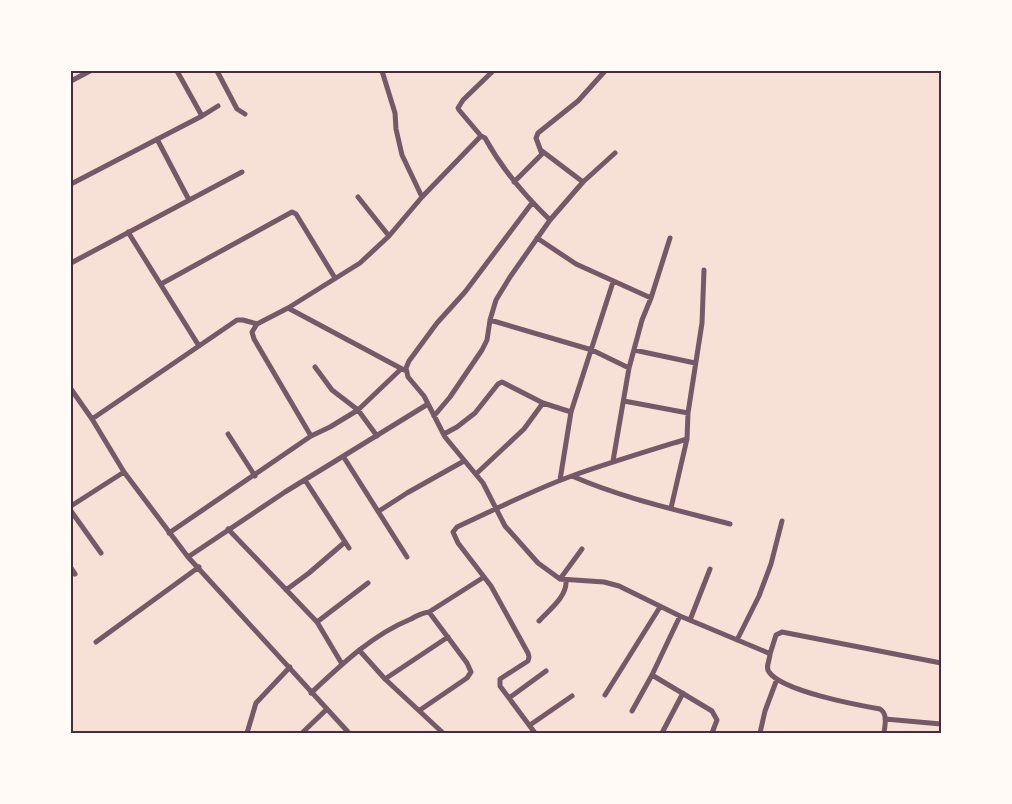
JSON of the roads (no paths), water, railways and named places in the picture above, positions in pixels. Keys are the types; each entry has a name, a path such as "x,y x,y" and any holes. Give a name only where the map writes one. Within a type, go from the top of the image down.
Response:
{"street":[{"path":"71,81 90,71"},
{"path":"177,71 202,116"},
{"path":"217,71 236,109 245,114"},
{"path":"382,71 395,112 396,129 402,155 422,197"},
{"path":"492,71 458,108 481,136 485,138 514,182 550,220"},
{"path":"583,182 542,151 536,138 538,133 578,101 605,71"},
{"path":"71,184 218,106"},
{"path":"311,436 254,339 252,332 257,324 288,308 360,263 390,236 422,197 481,136"},
{"path":"158,139 189,200"},
{"path":"514,182 541,156 542,151"},
{"path":"434,416 482,350 490,320 501,292 537,238 583,182 615,153"},
{"path":"71,263 242,172"},
{"path":"358,197 390,236"},
{"path":"169,533 311,436 358,410 404,370 437,323 465,292 532,203"},
{"path":"161,284 292,212 296,214 334,278"},
{"path":"128,232 199,346"},
{"path":"537,238 576,264 651,298"},
{"path":"613,462 629,368 642,320 670,238"},
{"path":"671,508 687,439 688,413 702,315 704,270"},
{"path":"560,480 571,412 613,282"},
{"path":"288,308 404,370 428,404 444,434 483,483 505,526 538,563 563,580 604,582 618,586 680,616 770,654"},
{"path":"92,419 236,320 257,324"},
{"path":"490,320 592,350 629,368"},
{"path":"634,350 695,363"},
{"path":"316,367 332,390 358,410 376,436"},
{"path":"444,434 457,427 474,413 498,384 502,382 543,403 571,412"},
{"path":"71,389 92,419 124,472 188,557 349,733"},
{"path":"624,401 688,413"},
{"path":"476,474 524,428 543,403"},
{"path":"188,557 304,480 428,404"},
{"path":"228,434 254,476"},
{"path":"535,733 500,686 500,679 525,664 529,656 491,586 458,543 453,532 457,527 560,480 687,439"},
{"path":"343,456 408,556"},
{"path":"379,511 407,492 464,461"},
{"path":"71,506 124,472"},
{"path":"571,476 591,485 639,500 730,524"},
{"path":"304,480 349,548"},
{"path":"71,511 101,553"},
{"path":"737,640 771,564 782,521"},
{"path":"228,529 317,622 342,664"},
{"path":"286,590 345,542"},
{"path":"563,580 582,549"},
{"path":"96,642 199,567"},
{"path":"71,568 75,574"},
{"path":"690,620 710,569"},
{"path":"312,693 342,664 377,636 399,624 429,612 484,577"},
{"path":"539,621 564,594 566,587 563,580"},
{"path":"317,622 368,583"},
{"path":"605,695 660,607"},
{"path":"420,710 470,674 470,668 429,612"},
{"path":"632,711 652,675 680,616"},
{"path":"884,733 885,719 880,708 845,703 824,697 777,679 770,674 767,669 776,635 782,632 941,663"},
{"path":"385,678 448,637"},
{"path":"359,650 385,678 443,733"},
{"path":"247,733 256,703 290,667"},
{"path":"509,698 546,670"},
{"path":"652,675 714,714 717,723 712,733"},
{"path":"760,733 765,711 777,679"},
{"path":"662,733 683,693"},
{"path":"530,725 572,696"},
{"path":"302,733 328,710"},
{"path":"885,719 941,724"}]}
